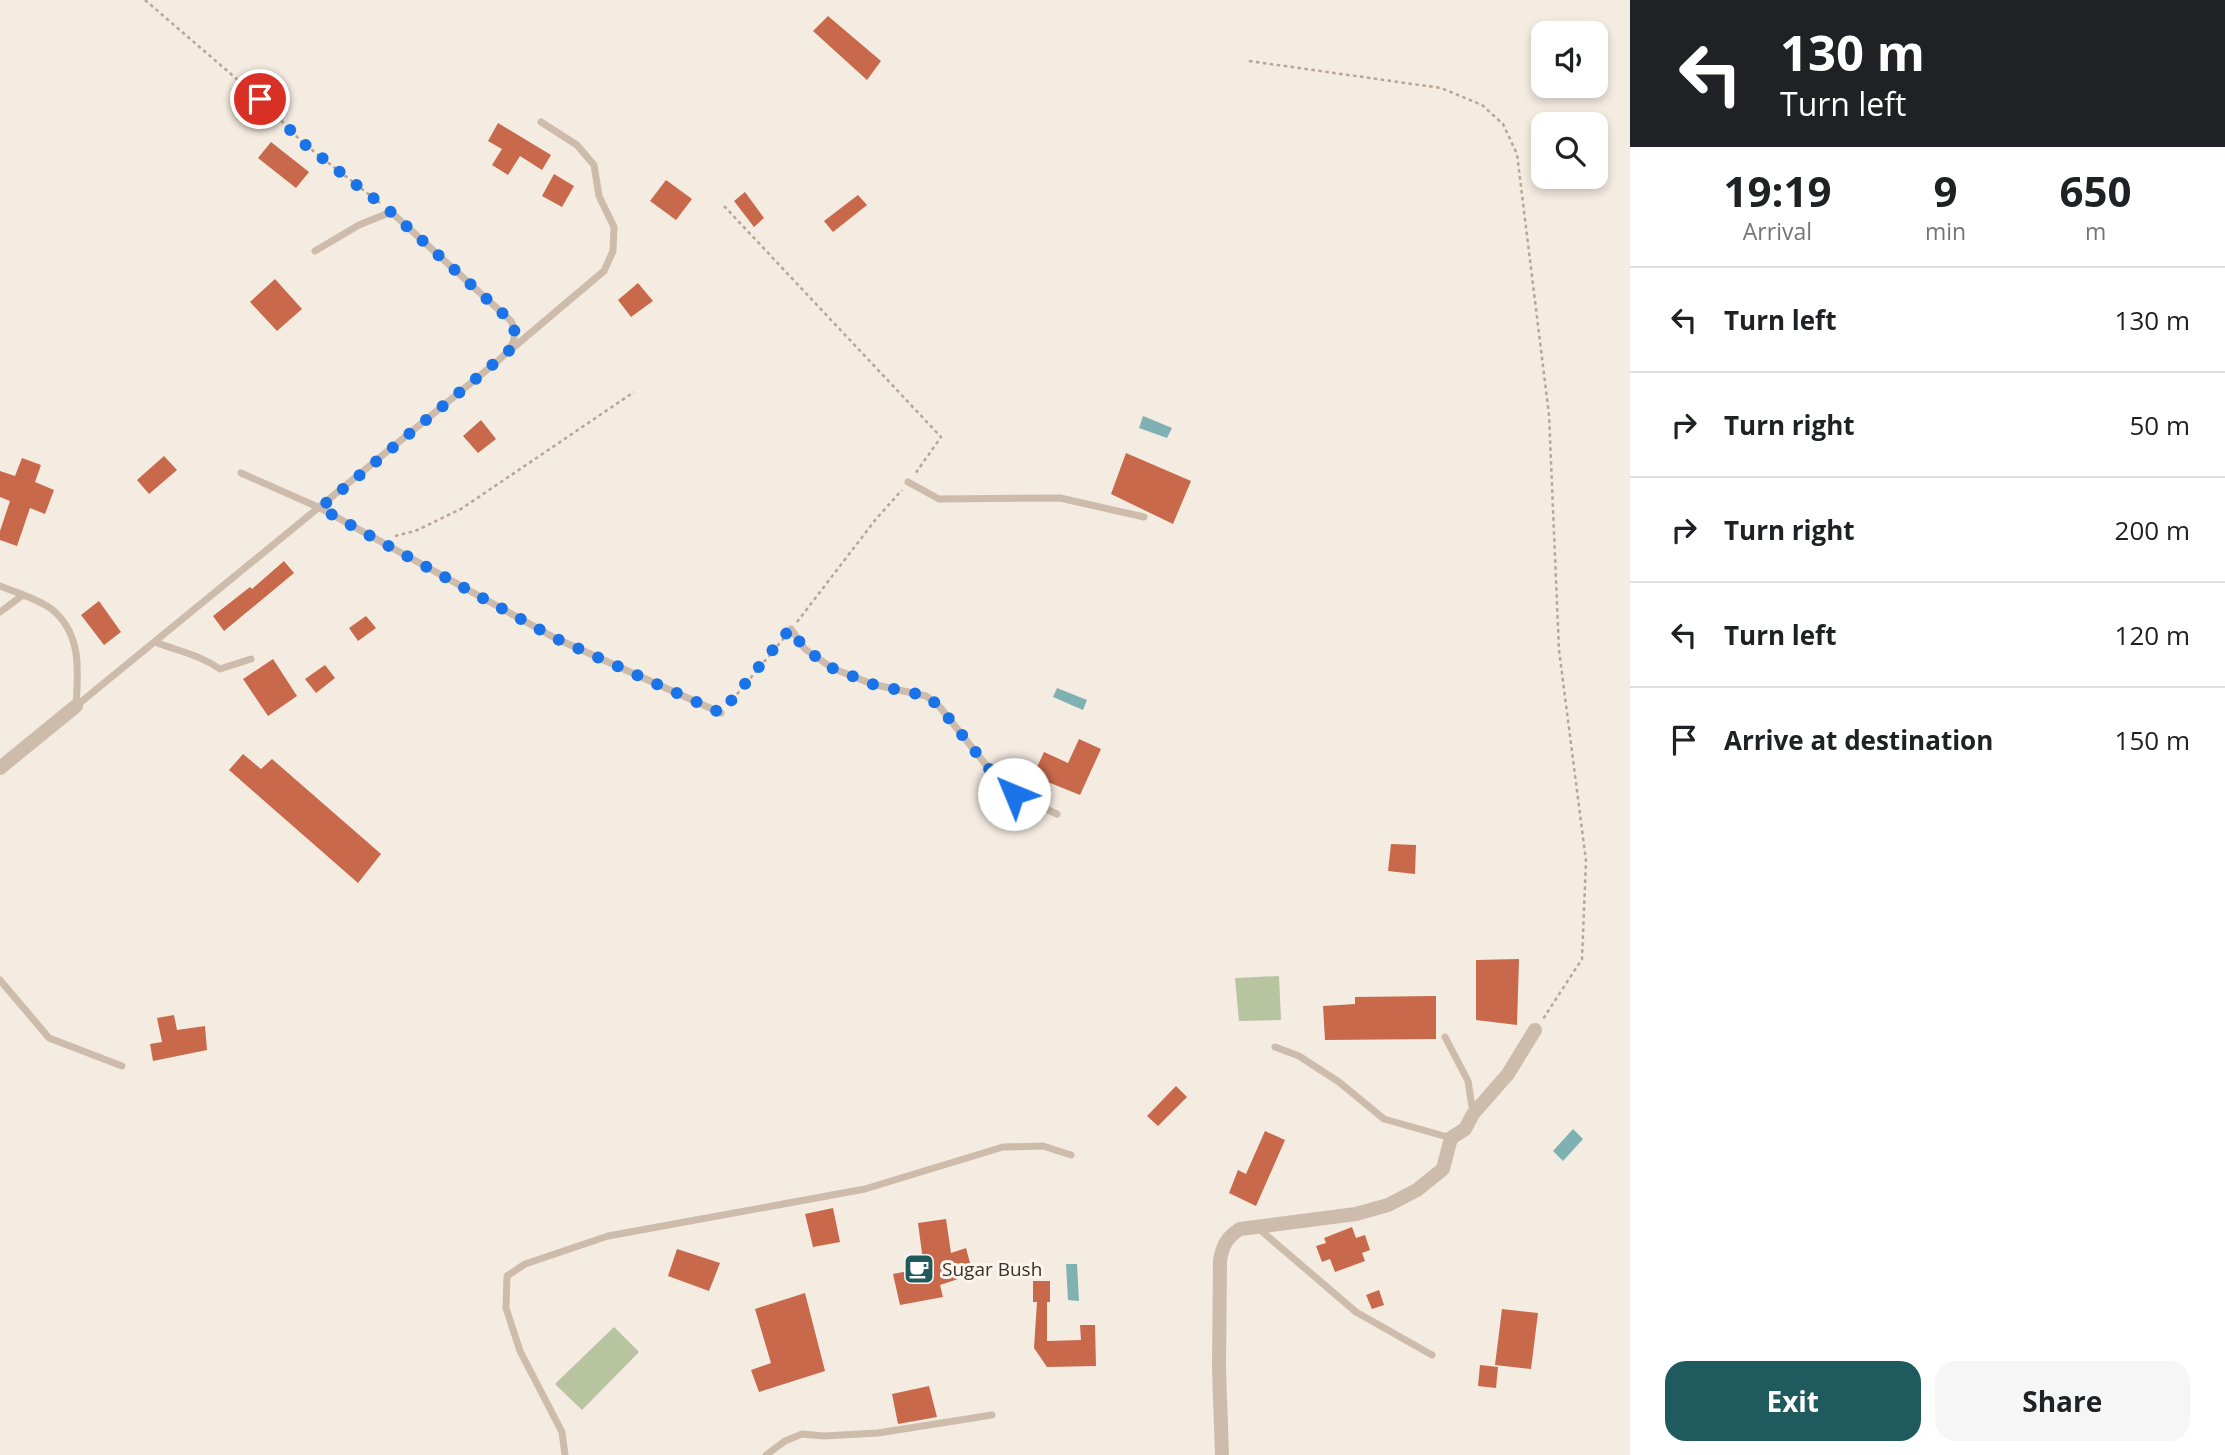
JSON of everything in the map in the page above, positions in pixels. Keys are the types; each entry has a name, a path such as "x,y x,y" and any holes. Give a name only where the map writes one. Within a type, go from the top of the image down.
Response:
{"street":[{"path":"0,768 76,706"},
{"path":"1222,1455 1220,1260 1229,1235 1240,1229 1356,1214 1388,1205 1417,1190 1443,1169 1451,1138 1465,1129 1473,1114 1508,1074 1535,1030"}],"lane":[{"path":"76,706 320,508 604,271 613,251 614,227 599,195 594,165 577,145 541,122"},
{"path":"315,251 359,225 391,212 511,321 516,332 508,352"},
{"path":"241,472 320,508 555,638 721,713"},
{"path":"908,482 939,499 1060,498 1144,517"},
{"path":"0,586 55,611 75,639 79,668 76,706"},
{"path":"0,612 23,595"},
{"path":"790,629 805,649 832,668 872,684 926,696 939,706 994,775 1014,794 1057,814"},
{"path":"155,642 202,657 220,669 251,659"},
{"path":"0,980 49,1038 122,1066"},
{"path":"1446,1037 1468,1081 1473,1114"},
{"path":"1275,1047 1298,1056 1339,1082 1384,1119 1451,1138"},
{"path":"565,1455 562,1432 520,1352 506,1308 507,1276 524,1264 608,1236 866,1189 1003,1147 1043,1146 1071,1155"},
{"path":"1257,1227 1356,1312 1432,1355"},
{"path":"766,1455 785,1441 802,1434 824,1436 878,1433 992,1415"}],"path":[{"path":"145,0 260,99 303,143 391,212"},
{"path":"1249,61 1441,88 1482,105 1503,124 1517,153 1549,415 1559,650 1586,861 1582,959 1535,1030"},
{"path":"721,713 908,482 941,437 724,206"},
{"path":"379,540 415,531 461,509 634,392"}],"green space":[{"path":"1279,976 1281,1020 1239,1021 1235,978"},
{"path":"614,1327 639,1352 582,1410 555,1384"}],"water":[{"path":"1143,416 1172,428 1167,438 1139,428"},
{"path":"1057,688 1087,700 1083,710 1053,697"},
{"path":"1573,1129 1583,1139 1563,1161 1553,1151"},
{"path":"1066,1264 1077,1264 1079,1301 1068,1300"}],"building":[{"path":"828,16 881,61 867,80 813,31"},
{"path":"498,123 551,155 542,170 520,156 508,175 492,165 502,149 488,141"},
{"path":"271,142 309,172 296,188 258,158"},
{"path":"554,174 574,186 562,207 542,196"},
{"path":"666,180 692,199 676,220 650,201"},
{"path":"745,192 764,218 754,227 734,201"},
{"path":"858,195 867,205 833,232 824,221"},
{"path":"275,279 302,309 277,331 250,302"},
{"path":"638,283 653,301 631,317 618,300"},
{"path":"481,420 496,439 478,453 463,436"},
{"path":"1126,453 1191,481 1173,524 1111,494"},
{"path":"164,456 177,470 149,494 137,480"},
{"path":"22,458 41,465 35,482 54,490 45,514 30,508 17,546 0,540 0,531 10,501 0,497 0,471 15,476"},
{"path":"284,561 294,573 224,631 213,616 250,587 252,589"},
{"path":"99,601 121,632 104,645 81,615"},
{"path":"366,616 376,628 358,641 349,628"},
{"path":"273,659 297,696 268,716 243,679"},
{"path":"325,665 335,678 316,693 305,679"},
{"path":"1079,739 1101,749 1080,795 1033,776 1044,752 1068,763"},
{"path":"243,754 261,769 272,759 381,854 358,883 229,770"},
{"path":"1391,844 1416,845 1415,874 1388,871"},
{"path":"1519,959 1517,1025 1476,1020 1476,960"},
{"path":"1436,996 1436,1039 1325,1040 1323,1006 1355,1004 1355,997"},
{"path":"174,1015 177,1030 205,1026 207,1050 153,1061 150,1044 162,1042 157,1018"},
{"path":"1176,1086 1187,1097 1158,1126 1147,1116"},
{"path":"1265,1131 1285,1140 1256,1206 1229,1193 1238,1170 1246,1174"},
{"path":"833,1208 840,1242 813,1247 805,1214"},
{"path":"946,1219 951,1253 966,1248 973,1274 940,1285 943,1297 900,1305 893,1274 924,1268 918,1223"},
{"path":"1352,1227 1356,1238 1365,1235 1370,1250 1362,1253 1365,1261 1335,1272 1330,1259 1322,1262 1316,1246 1326,1243 1324,1238"},
{"path":"677,1249 720,1263 709,1291 668,1276"},
{"path":"1033,1281 1050,1281 1047,1341 1081,1340 1080,1325 1095,1325 1096,1366 1047,1367 1034,1348 1037,1302 1033,1302"},
{"path":"1379,1290 1384,1305 1372,1309 1366,1295"},
{"path":"805,1293 825,1371 759,1392 751,1370 771,1363 755,1309"},
{"path":"1502,1309 1538,1313 1531,1369 1495,1365"},
{"path":"1480,1365 1498,1367 1496,1388 1478,1386"},
{"path":"929,1386 937,1417 898,1424 892,1394"}],"place":[{"name":"Sugar Bush","path":"919,1269"}],"route":[{"path":"260,99 303,143 391,212 511,321 516,332 508,352 320,508 555,638 721,713 790,629 805,649 832,668 872,684 926,696 939,706 994,775 1014,794"}]}
